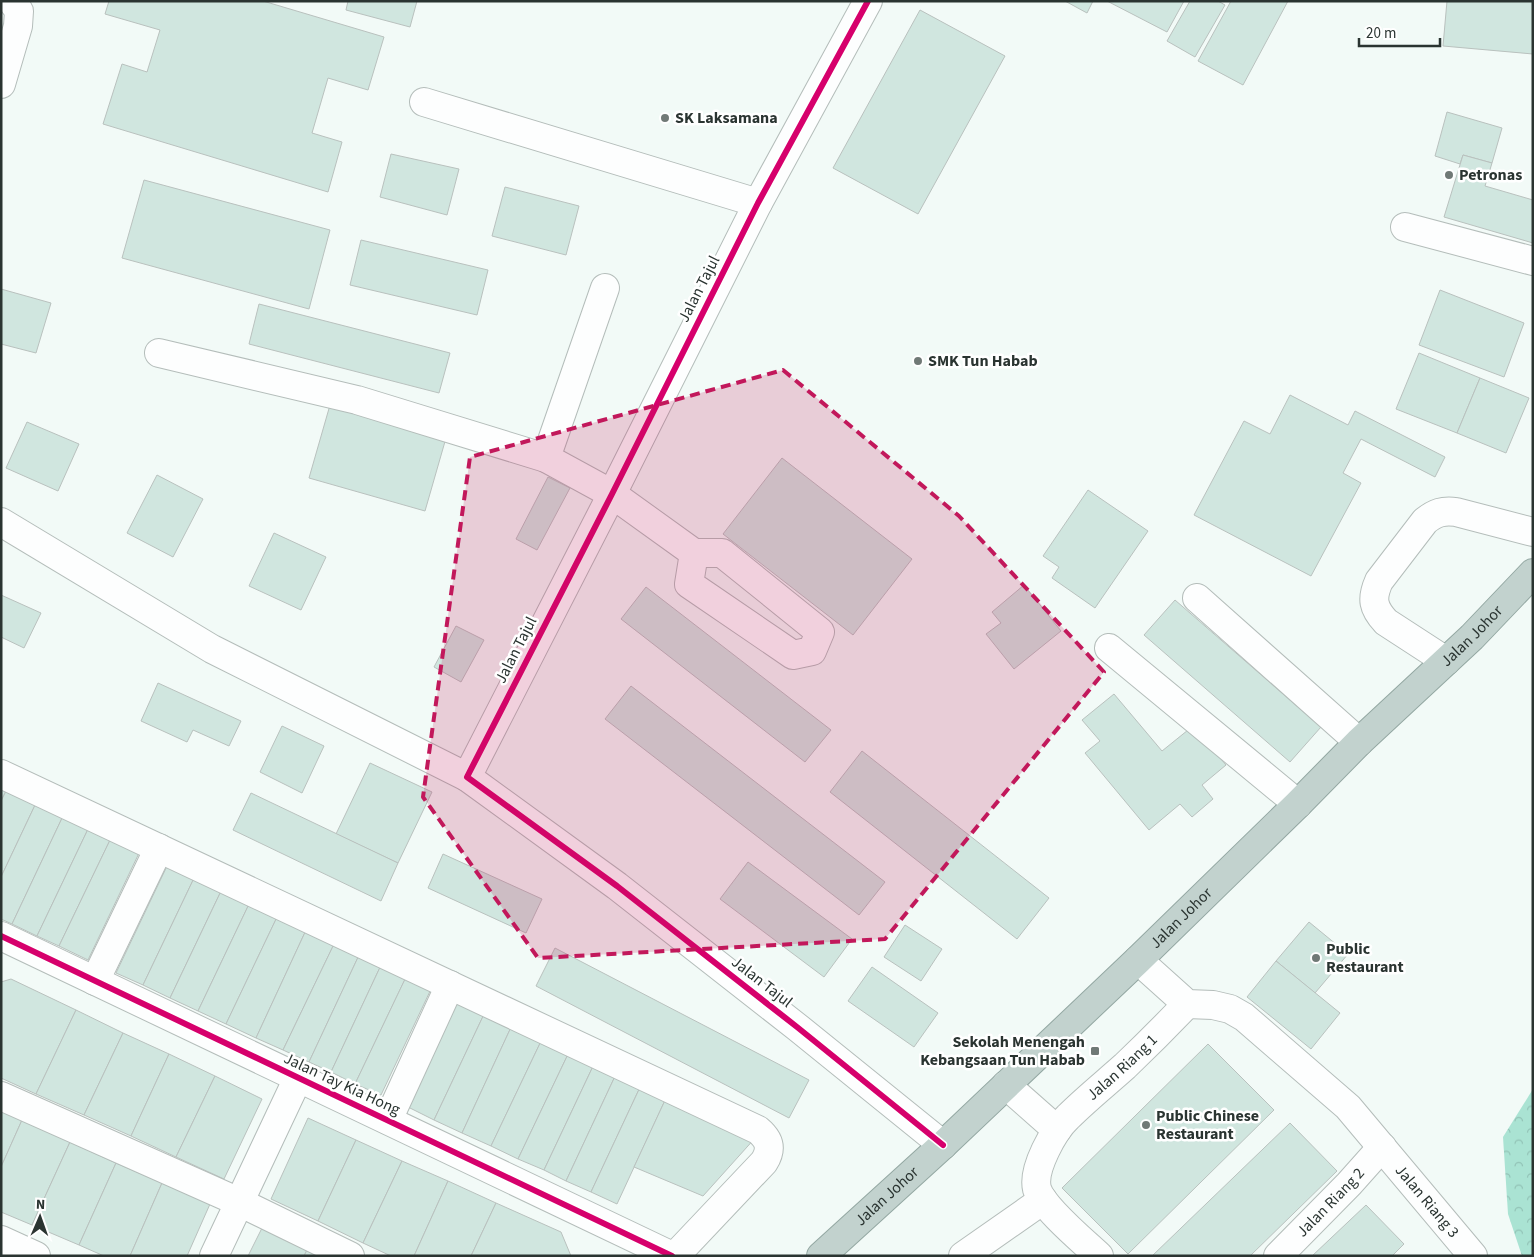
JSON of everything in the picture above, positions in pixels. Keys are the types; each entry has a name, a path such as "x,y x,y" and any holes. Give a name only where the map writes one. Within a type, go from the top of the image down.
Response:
{"highway":[{"name":"Jalan Johor","path":"821,1256 943,1146 1138,960 1359,742 1446,662 1533,573"}],"street":[{"name":"Jalan Tajul","path":"868,1 758,203 467,777 617,886 797,1027 943,1146"},
{"path":"1,84 18,26 18,4"},
{"path":"424,102 758,203"},
{"path":"1405,226 1533,261"},
{"path":"546,458 605,288"},
{"path":"159,353 357,400 546,458 612,494 694,553 722,553 820,632 812,651 793,655 689,584 694,553"},
{"path":"1446,662 1386,622 1378,613 1374,603 1374,591 1379,581 1426,522 1439,512 1456,512 1533,532"},
{"path":"1,522 212,649 467,777"},
{"path":"1197,598 1359,742"},
{"path":"1109,648 1298,804"},
{"path":"1,774 758,1130 765,1136 769,1145 768,1155 764,1162 663,1254"},
{"path":"95,981 159,848"},
{"name":"Jalan Tay Kia Hong","path":"1,936 388,1120 663,1254"},
{"path":"1138,960 1187,1004"},
{"path":"388,1120 450,985"},
{"name":"Jalan Riang 1","path":"1043,1200 1037,1189 1036,1178 1039,1164 1057,1130 1068,1117 1127,1064 1187,1004"},
{"name":"Jalan Riang 3","path":"1187,1004 1213,1005 1244,1017 1348,1107 1473,1256"},
{"path":"214,1256 298,1078"},
{"path":"1006,1085 1057,1130"},
{"path":"1,1096 239,1202 350,1256"},
{"name":"Jalan Riang 2","path":"1278,1256 1349,1184 1382,1147"},
{"path":"963,1256 1043,1200 1099,1256"},
{"path":"1,1240 36,1256"}],"highlighted area":[{"path":"783,370 959,516 1104,672 885,939 538,958 423,797 470,457"}],"green space":[{"path":"1533,1089 1533,1256 1522,1256 1508,1214 1503,1137"}],"building":[{"path":"109,1 263,1 384,37 368,90 328,78 312,133 342,142 328,192 103,124 122,64 147,72 160,30 105,14"},
{"path":"348,1 417,1 410,27 346,10"},
{"path":"1065,1 1093,1 1087,13"},
{"path":"1107,1 1184,1 1167,32"},
{"path":"1190,1 1218,1 1225,5 1195,57 1167,41"},
{"path":"1231,1 1288,1 1243,85 1198,61"},
{"path":"1447,1 1533,1 1533,54 1443,46"},
{"path":"920,10 1005,56 918,214 833,168"},
{"path":"1447,112 1502,128 1492,163 1463,155 1460,164 1435,156"},
{"path":"391,154 459,169 447,215 380,197"},
{"path":"1463,155 1492,163 1485,186 1533,200 1533,243 1444,217"},
{"path":"144,180 330,230 309,309 122,258"},
{"path":"505,187 579,206 566,255 492,236"},
{"path":"361,240 488,270 477,315 350,285"},
{"path":"1,289 51,303 36,353 1,344"},
{"path":"1440,290 1524,323 1504,377 1419,345"},
{"path":"259,304 450,353 439,393 249,344"},
{"path":"1419,353 1480,378 1457,433 1396,409"},
{"path":"1480,378 1529,398 1506,453 1457,433"},
{"path":"1290,395 1348,425 1355,411 1445,457 1435,477 1361,439 1343,473 1361,483 1311,576 1194,515 1244,421 1270,434"},
{"path":"330,405 446,438 425,511 309,478"},
{"path":"27,422 79,444 58,491 6,468"},
{"path":"782,458 912,559 853,635 723,534"},
{"path":"157,475 203,499 173,557 127,533"},
{"path":"548,477 570,488 537,550 516,539"},
{"path":"1088,490 1148,531 1095,608 1052,578 1059,567 1043,556"},
{"path":"274,533 326,557 301,610 249,586"},
{"path":"1024,585 1061,631 1014,669 986,634 1001,623 992,612"},
{"path":"646,587 831,730 805,762 621,619"},
{"path":"1,595 41,613 24,648 1,637"},
{"path":"1175,600 1321,727 1290,762 1144,635"},
{"path":"456,626 484,640 461,682 434,667"},
{"path":"158,683 241,721 229,746 193,730 187,742 141,721"},
{"path":"631,686 885,882 859,915 605,719"},
{"path":"1114,694 1162,751 1193,726 1226,765 1202,785 1213,799 1192,817 1180,804 1149,830 1085,753 1100,741 1082,720"},
{"path":"282,726 324,746 302,793 260,772"},
{"path":"862,751 1049,898 1017,939 830,792"},
{"path":"370,763 432,792 398,863 336,834"},
{"path":"1,786 7,789 1,801"},
{"path":"7,789 36,803 1,877 1,801"},
{"path":"251,793 398,863 381,901 233,830"},
{"path":"36,803 63,816 12,924 1,919 1,877"},
{"path":"63,816 89,827 37,936 12,924"},
{"path":"89,827 111,838 59,946 37,936"},
{"path":"111,838 140,851 88,960 59,946"},
{"path":"443,854 542,899 526,933 428,888"},
{"path":"748,862 852,939 824,977 720,899"},
{"path":"168,864 195,876 143,985 116,973"},
{"path":"195,876 222,889 170,998 143,985"},
{"path":"222,889 250,902 198,1011 170,998"},
{"path":"250,902 278,915 226,1024 198,1011"},
{"path":"278,915 307,928 256,1038 226,1024"},
{"path":"1309,922 1348,954 1315,993 1276,961"},
{"path":"905,925 942,949 921,981 884,957"},
{"path":"307,928 335,942 283,1050 256,1038"},
{"path":"335,942 360,953 309,1062 283,1050"},
{"path":"555,948 809,1080 789,1118 536,986"},
{"path":"360,953 382,963 331,1072 309,1062"},
{"path":"1276,961 1340,1013 1311,1049 1247,997"},
{"path":"382,963 407,975 355,1084 331,1072"},
{"path":"872,967 938,1013 914,1047 848,1001"},
{"path":"407,975 432,987 381,1095 355,1084"},
{"path":"11,979 76,1010 36,1094 1,1078 1,982"},
{"path":"457,997 486,1010 434,1120 406,1106"},
{"path":"76,1010 123,1033 84,1115 36,1094"},
{"path":"486,1010 513,1023 462,1133 434,1120"},
{"path":"513,1023 543,1037 491,1146 462,1133"},
{"path":"123,1033 169,1054 131,1136 84,1115"},
{"path":"543,1037 570,1050 518,1159 491,1146"},
{"path":"1208,1044 1274,1110 1128,1254 1062,1188"},
{"path":"570,1050 595,1062 544,1170 518,1159"},
{"path":"169,1054 215,1076 176,1157 131,1136"},
{"path":"595,1062 617,1072 566,1181 544,1170"},
{"path":"617,1072 642,1083 591,1192 566,1181"},
{"path":"215,1076 262,1099 224,1179 176,1157"},
{"path":"642,1083 667,1096 617,1204 591,1192"},
{"path":"667,1096 756,1137 703,1196 634,1167"},
{"path":"1,1111 22,1120 1,1167"},
{"path":"308,1118 356,1140 318,1221 271,1199"},
{"path":"22,1120 70,1142 32,1225 1,1212 1,1167"},
{"path":"1290,1123 1337,1171 1250,1256 1152,1256"},
{"path":"356,1140 402,1161 363,1243 318,1221"},
{"path":"70,1142 116,1163 79,1245 32,1225"},
{"path":"402,1161 448,1181 414,1256 391,1256 363,1243"},
{"path":"116,1163 162,1183 130,1256 104,1256 79,1245"},
{"path":"448,1181 496,1203 471,1256 414,1256"},
{"path":"162,1183 210,1204 187,1256 130,1256"},
{"path":"496,1203 561,1232 571,1256 471,1256"},
{"path":"1366,1205 1404,1244 1392,1256 1312,1256"},
{"path":"262,1228 307,1250 304,1256 248,1256"},
{"path":"307,1250 320,1256 304,1256"}],"cycle path":[{"path":"868,1 758,203 467,777 617,886 797,1027 943,1145"},
{"path":"1,936 672,1256"}],"place":[{"name":"SK Laksamana","path":"665,118"},
{"name":"Petronas","path":"1449,175"},
{"name":"SMK Tun Habab","path":"918,361"},
{"name":"Public Restaurant","path":"1316,958"},
{"name":"Sekolah Menengah Kebangsaan Tun Habab","path":"1095,1051"},
{"name":"Public Chinese Restaurant","path":"1146,1125"}]}
